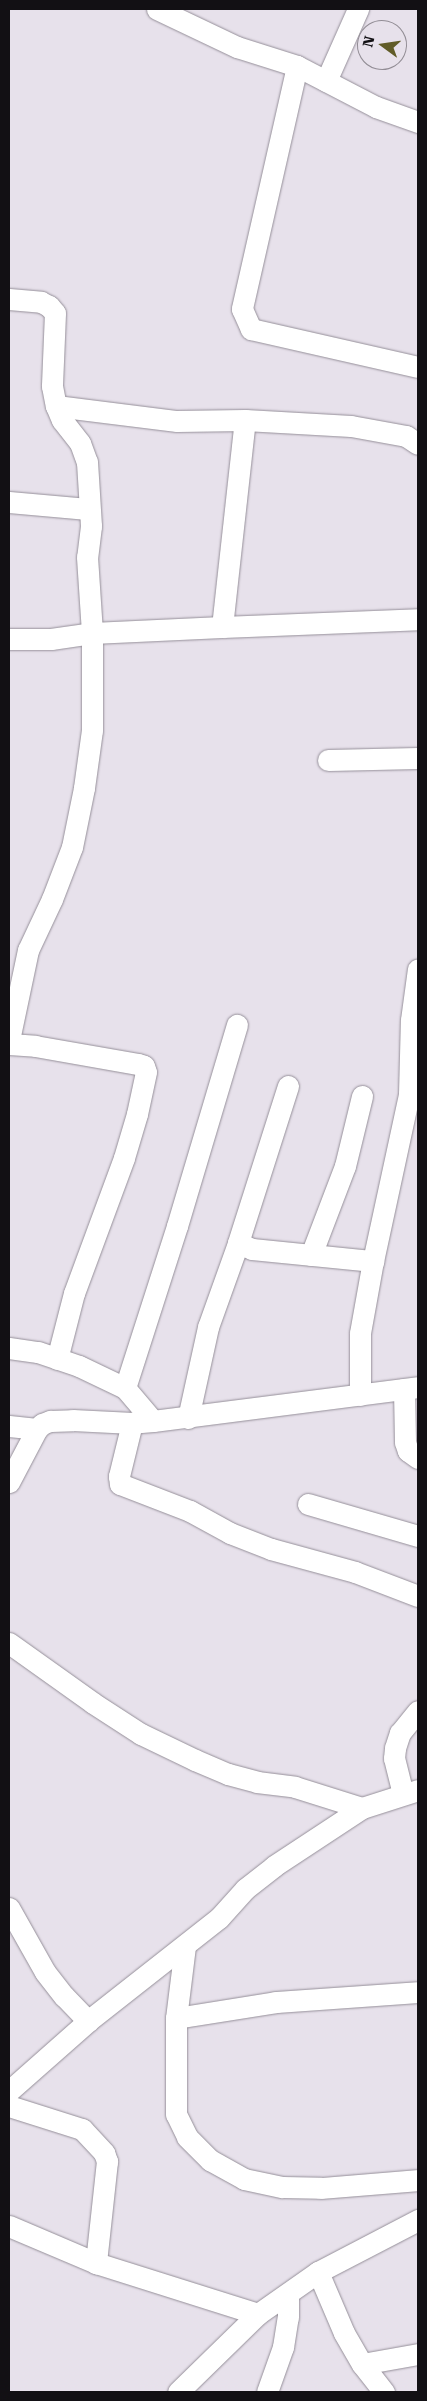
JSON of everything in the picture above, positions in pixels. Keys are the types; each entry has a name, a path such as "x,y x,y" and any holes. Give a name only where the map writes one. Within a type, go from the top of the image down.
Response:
{"street":[{"path":"157,9 237,47 297,66 376,107 418,122"},
{"path":"326,82 358,9"},
{"path":"297,66 242,309 251,329 418,367"},
{"path":"9,299 41,302 49,306 55,313 52,386 56,406 62,420 80,443 87,462 88,509 91,526 87,557 92,633 92,730 84,788 72,847 52,899 18,950 9,1040"},
{"path":"56,406 177,420 245,420 352,426 406,436 418,444"},
{"path":"222,627 245,420"},
{"path":"9,502 88,509"},
{"path":"9,639 51,639 92,633 418,619"},
{"path":"328,760 418,758"},
{"path":"360,1395 360,1333 373,1262 409,1094 411,1020 418,969"},
{"path":"124,1388 180,1216 238,1024"},
{"path":"9,1044 35,1046 138,1064 144,1066 146,1072 124,1158 74,1293 57,1359"},
{"path":"188,1418 208,1328 238,1243 288,1086"},
{"path":"311,1255 345,1166 362,1096"},
{"path":"238,1243 252,1249 373,1262"},
{"path":"9,1348 38,1352 79,1366 124,1388 153,1421"},
{"path":"9,1482 37,1429 50,1421 132,1423 188,1418 411,1388 405,1442 408,1451 418,1458"},
{"path":"132,1423 119,1476 120,1484 190,1511 230,1533 271,1549 355,1572 418,1596"},
{"path":"9,1426 37,1429"},
{"path":"308,1504 418,1536"},
{"path":"9,1643 93,1704 141,1734 195,1760 228,1774 257,1782 295,1787 362,1808"},
{"path":"9,2091 88,2021 219,1918 244,1890 274,1866 362,1808 411,1792 394,1758 400,1733 418,1711"},
{"path":"9,1908 46,1972 64,1996 88,2021"},
{"path":"185,1946 176,2018 176,2114 187,2137 210,2160 244,2179 282,2187 321,2188 418,2180"},
{"path":"176,2018 276,2002 418,1992"},
{"path":"9,2106 82,2129 104,2153 107,2161 96,2262"},
{"path":"178,2392 258,2314 318,2272 418,2220"},
{"path":"9,2226 96,2262 258,2314"},
{"path":"318,2272 344,2333 362,2364 384,2392"},
{"path":"267,2392 283,2347 288,2317 288,2294"},
{"path":"362,2364 418,2354"}]}
